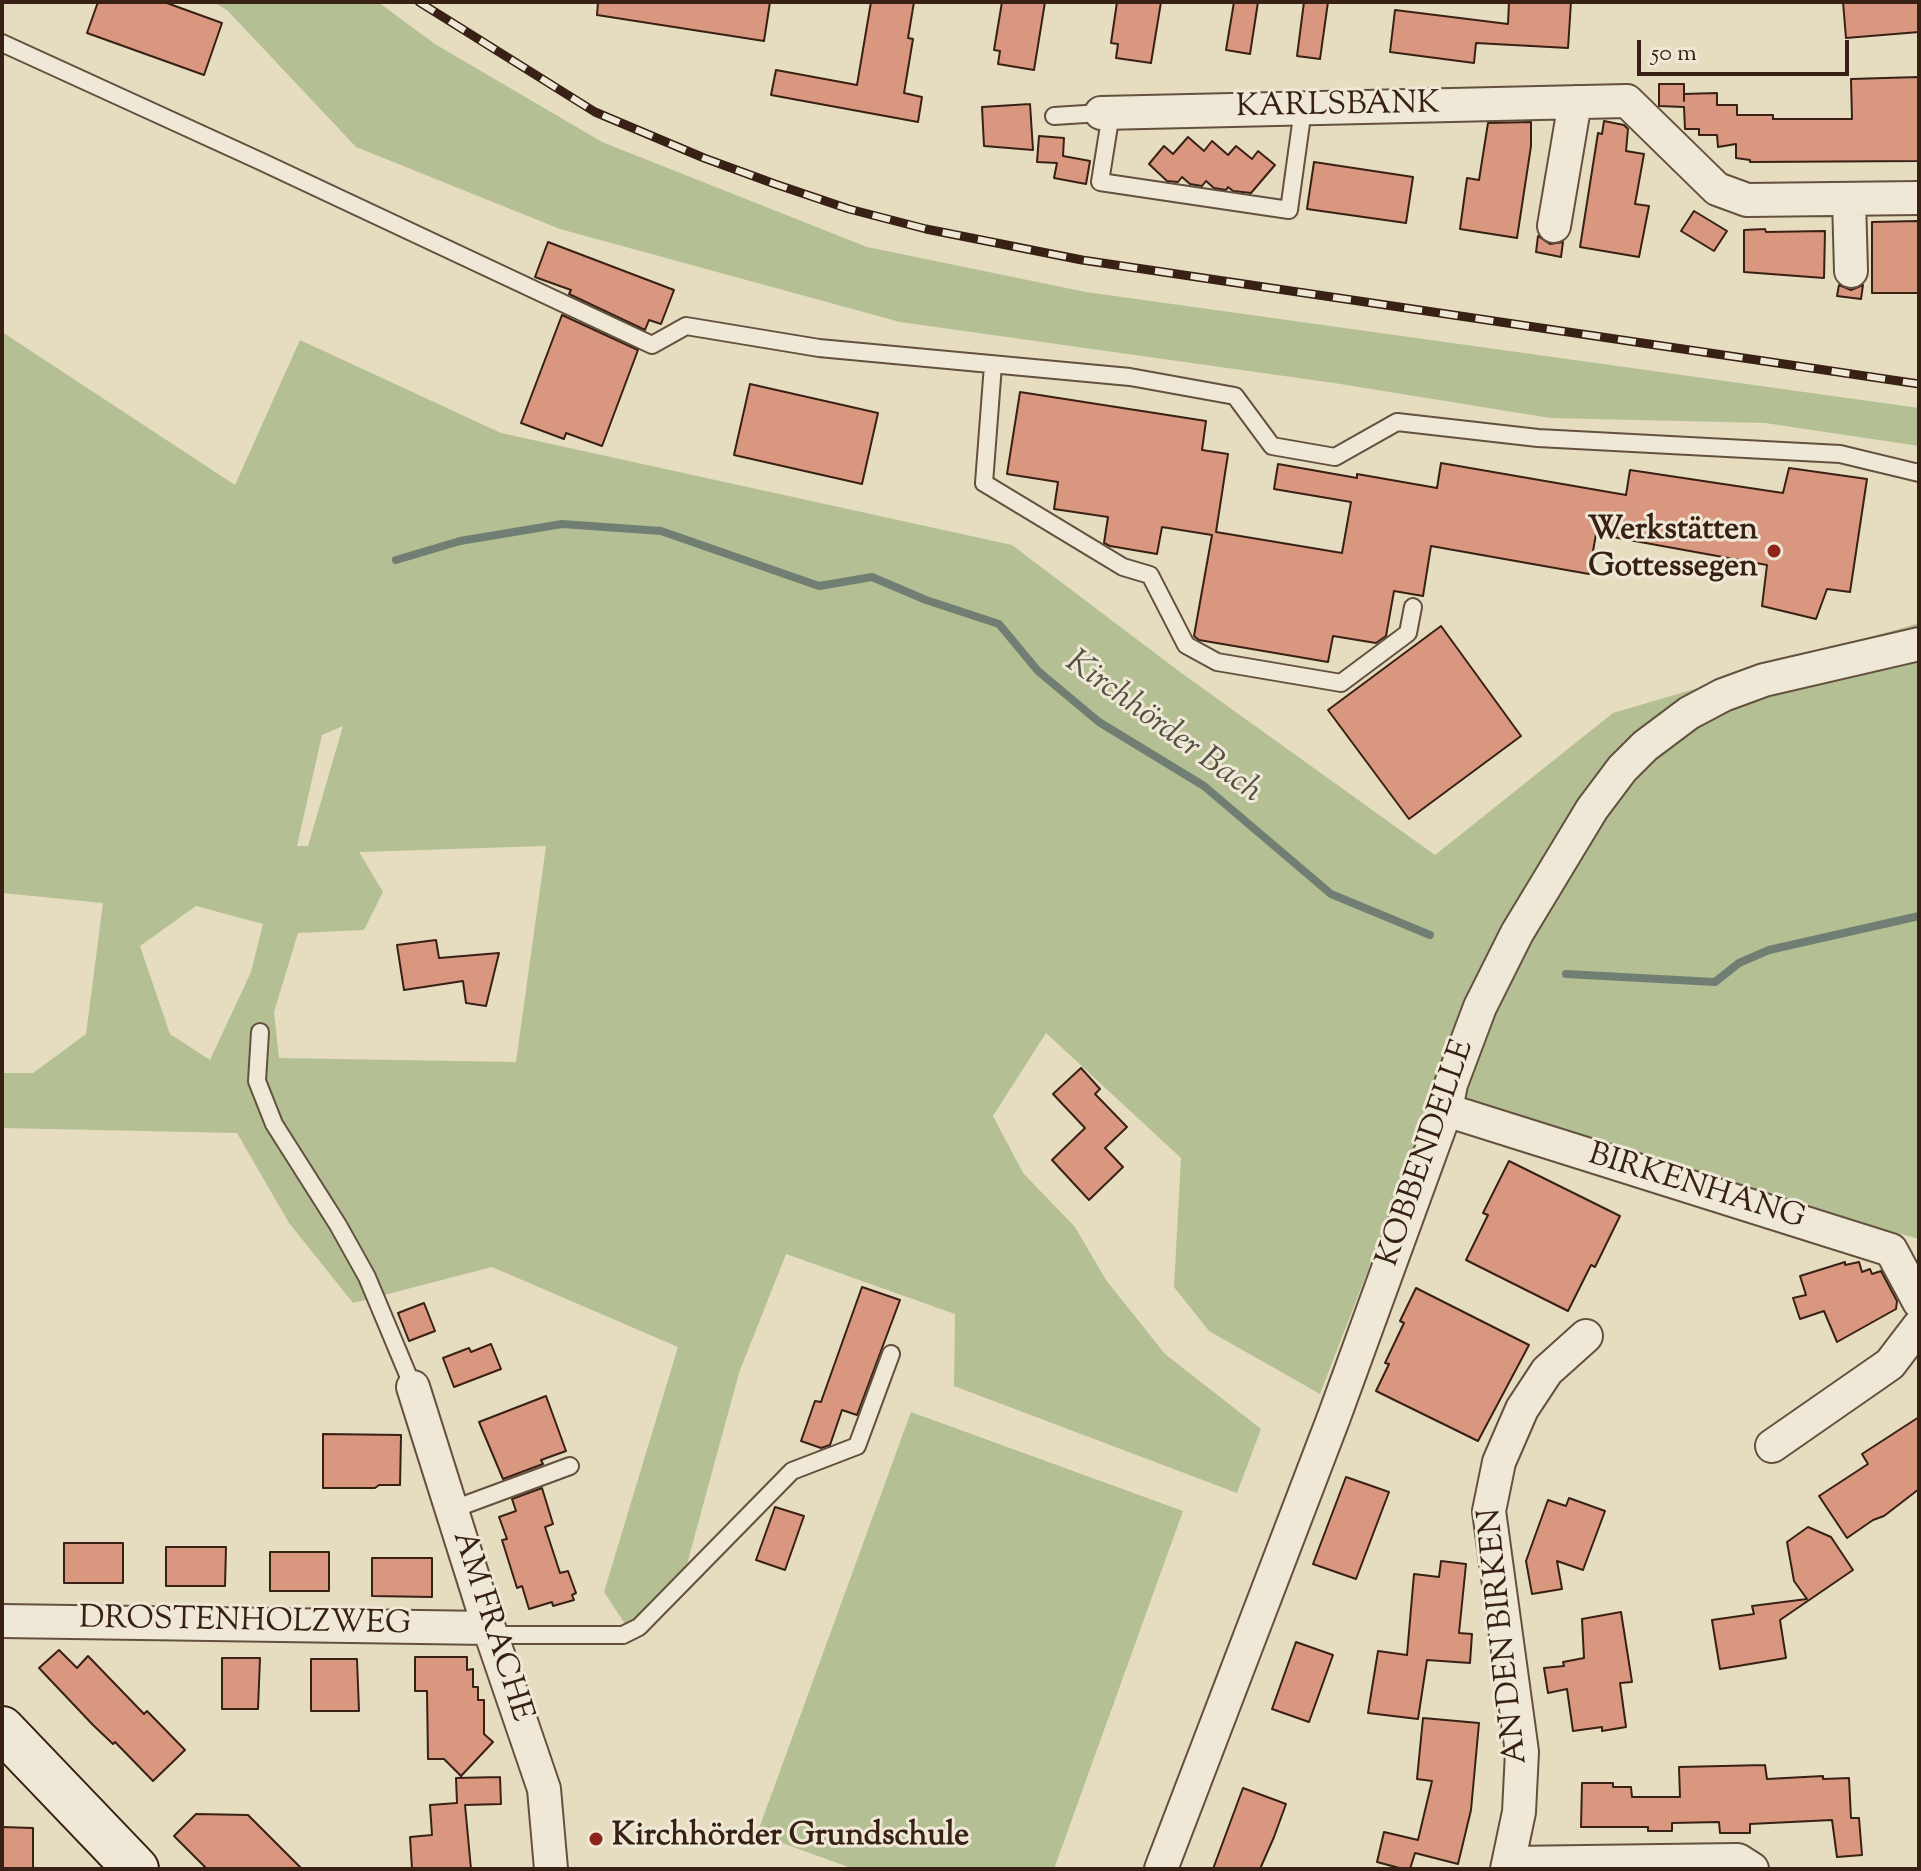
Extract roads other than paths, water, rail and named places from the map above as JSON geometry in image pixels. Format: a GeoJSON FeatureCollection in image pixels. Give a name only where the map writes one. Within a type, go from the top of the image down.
{"type":"FeatureCollection","features":[{"type":"Feature","properties":{"kind":"main road"},"geometry":{"type":"LineString","coordinates":[[2,1729],[136,1869]]}},
{"type":"Feature","properties":{"kind":"street","name":"KARLSBANK"},"geometry":{"type":"LineString","coordinates":[[1106,113],[1627,101],[1717,189],[1747,200],[1919,198]]}},
{"type":"Feature","properties":{"kind":"street"},"geometry":{"type":"LineString","coordinates":[[1554,226],[1575,102]]}},
{"type":"Feature","properties":{"kind":"street"},"geometry":{"type":"LineString","coordinates":[[1849,199],[1851,271]]}},
{"type":"Feature","properties":{"kind":"street","name":"KOBBENDELLE"},"geometry":{"type":"LineString","coordinates":[[1161,1869],[1334,1417],[1446,1110],[1451,1084],[1480,1007],[1517,933],[1592,809],[1622,769],[1645,746],[1689,713],[1723,695],[1764,680],[1919,644]]}},
{"type":"Feature","properties":{"kind":"street","name":"BIRKENHANG"},"geometry":{"type":"LineString","coordinates":[[1446,1110],[1891,1250],[1919,1302]]}},
{"type":"Feature","properties":{"kind":"street"},"geometry":{"type":"LineString","coordinates":[[1772,1446],[1890,1364],[1919,1326]]}},
{"type":"Feature","properties":{"kind":"street","name":"AN DEN BIRKEN"},"geometry":{"type":"LineString","coordinates":[[1508,1866],[1519,1812],[1522,1752],[1489,1511],[1499,1462],[1522,1409],[1547,1371],[1586,1336]]}},
{"type":"Feature","properties":{"kind":"street","name":"AM FRACHE"},"geometry":{"type":"LineString","coordinates":[[413,1387],[490,1632],[544,1789],[551,1869]]}},
{"type":"Feature","properties":{"kind":"street","name":"DROSTENHOLZWEG"},"geometry":{"type":"LineString","coordinates":[[2,1621],[490,1632]]}},
{"type":"Feature","properties":{"kind":"street"},"geometry":{"type":"LineString","coordinates":[[1508,1866],[1738,1860],[1752,1869]]}},
{"type":"Feature","properties":{"kind":"lane"},"geometry":{"type":"LineString","coordinates":[[2,43],[652,345],[686,326],[819,348],[1130,377],[1235,396],[1272,446],[1335,457],[1397,422],[1538,438],[1840,454],[1919,473]]}},
{"type":"Feature","properties":{"kind":"lane"},"geometry":{"type":"LineString","coordinates":[[1054,116],[1106,113],[1100,182],[1289,210],[1303,109]]}},
{"type":"Feature","properties":{"kind":"lane"},"geometry":{"type":"LineString","coordinates":[[993,365],[984,483],[1123,567],[1150,575],[1186,645],[1217,662],[1341,683],[1408,633],[1413,607]]}},
{"type":"Feature","properties":{"kind":"lane"},"geometry":{"type":"LineString","coordinates":[[260,1032],[257,1081],[274,1124],[367,1277],[413,1387]]}},
{"type":"Feature","properties":{"kind":"lane"},"geometry":{"type":"LineString","coordinates":[[490,1632],[623,1635],[639,1627],[792,1471],[857,1446],[891,1354]]}},
{"type":"Feature","properties":{"kind":"lane"},"geometry":{"type":"LineString","coordinates":[[451,1510],[570,1466]]}},
{"type":"Feature","properties":{"kind":"waterway","name":"Kirchhörder Bach"},"geometry":{"type":"LineString","coordinates":[[396,560],[460,541],[562,524],[661,531],[819,586],[872,577],[926,600],[999,624],[1038,671],[1099,722],[1204,786],[1331,894],[1430,935]]}},
{"type":"Feature","properties":{"kind":"waterway","name":"Kirchhörder Bach"},"geometry":{"type":"LineString","coordinates":[[1566,974],[1715,982],[1739,963],[1769,950],[1919,916]]}},
{"type":"Feature","properties":{"kind":"railway"},"geometry":{"type":"LineString","coordinates":[[419,2],[595,112],[775,184],[849,209],[926,229],[1082,260],[1919,384]]}},
{"type":"Feature","properties":{"kind":"place","name":"Werkstätten Gottessegen"},"geometry":{"type":"Point","coordinates":[1774,551]}},
{"type":"Feature","properties":{"kind":"place","name":"Kirchhörder Grundschule"},"geometry":{"type":"Point","coordinates":[596,1839]}}]}
